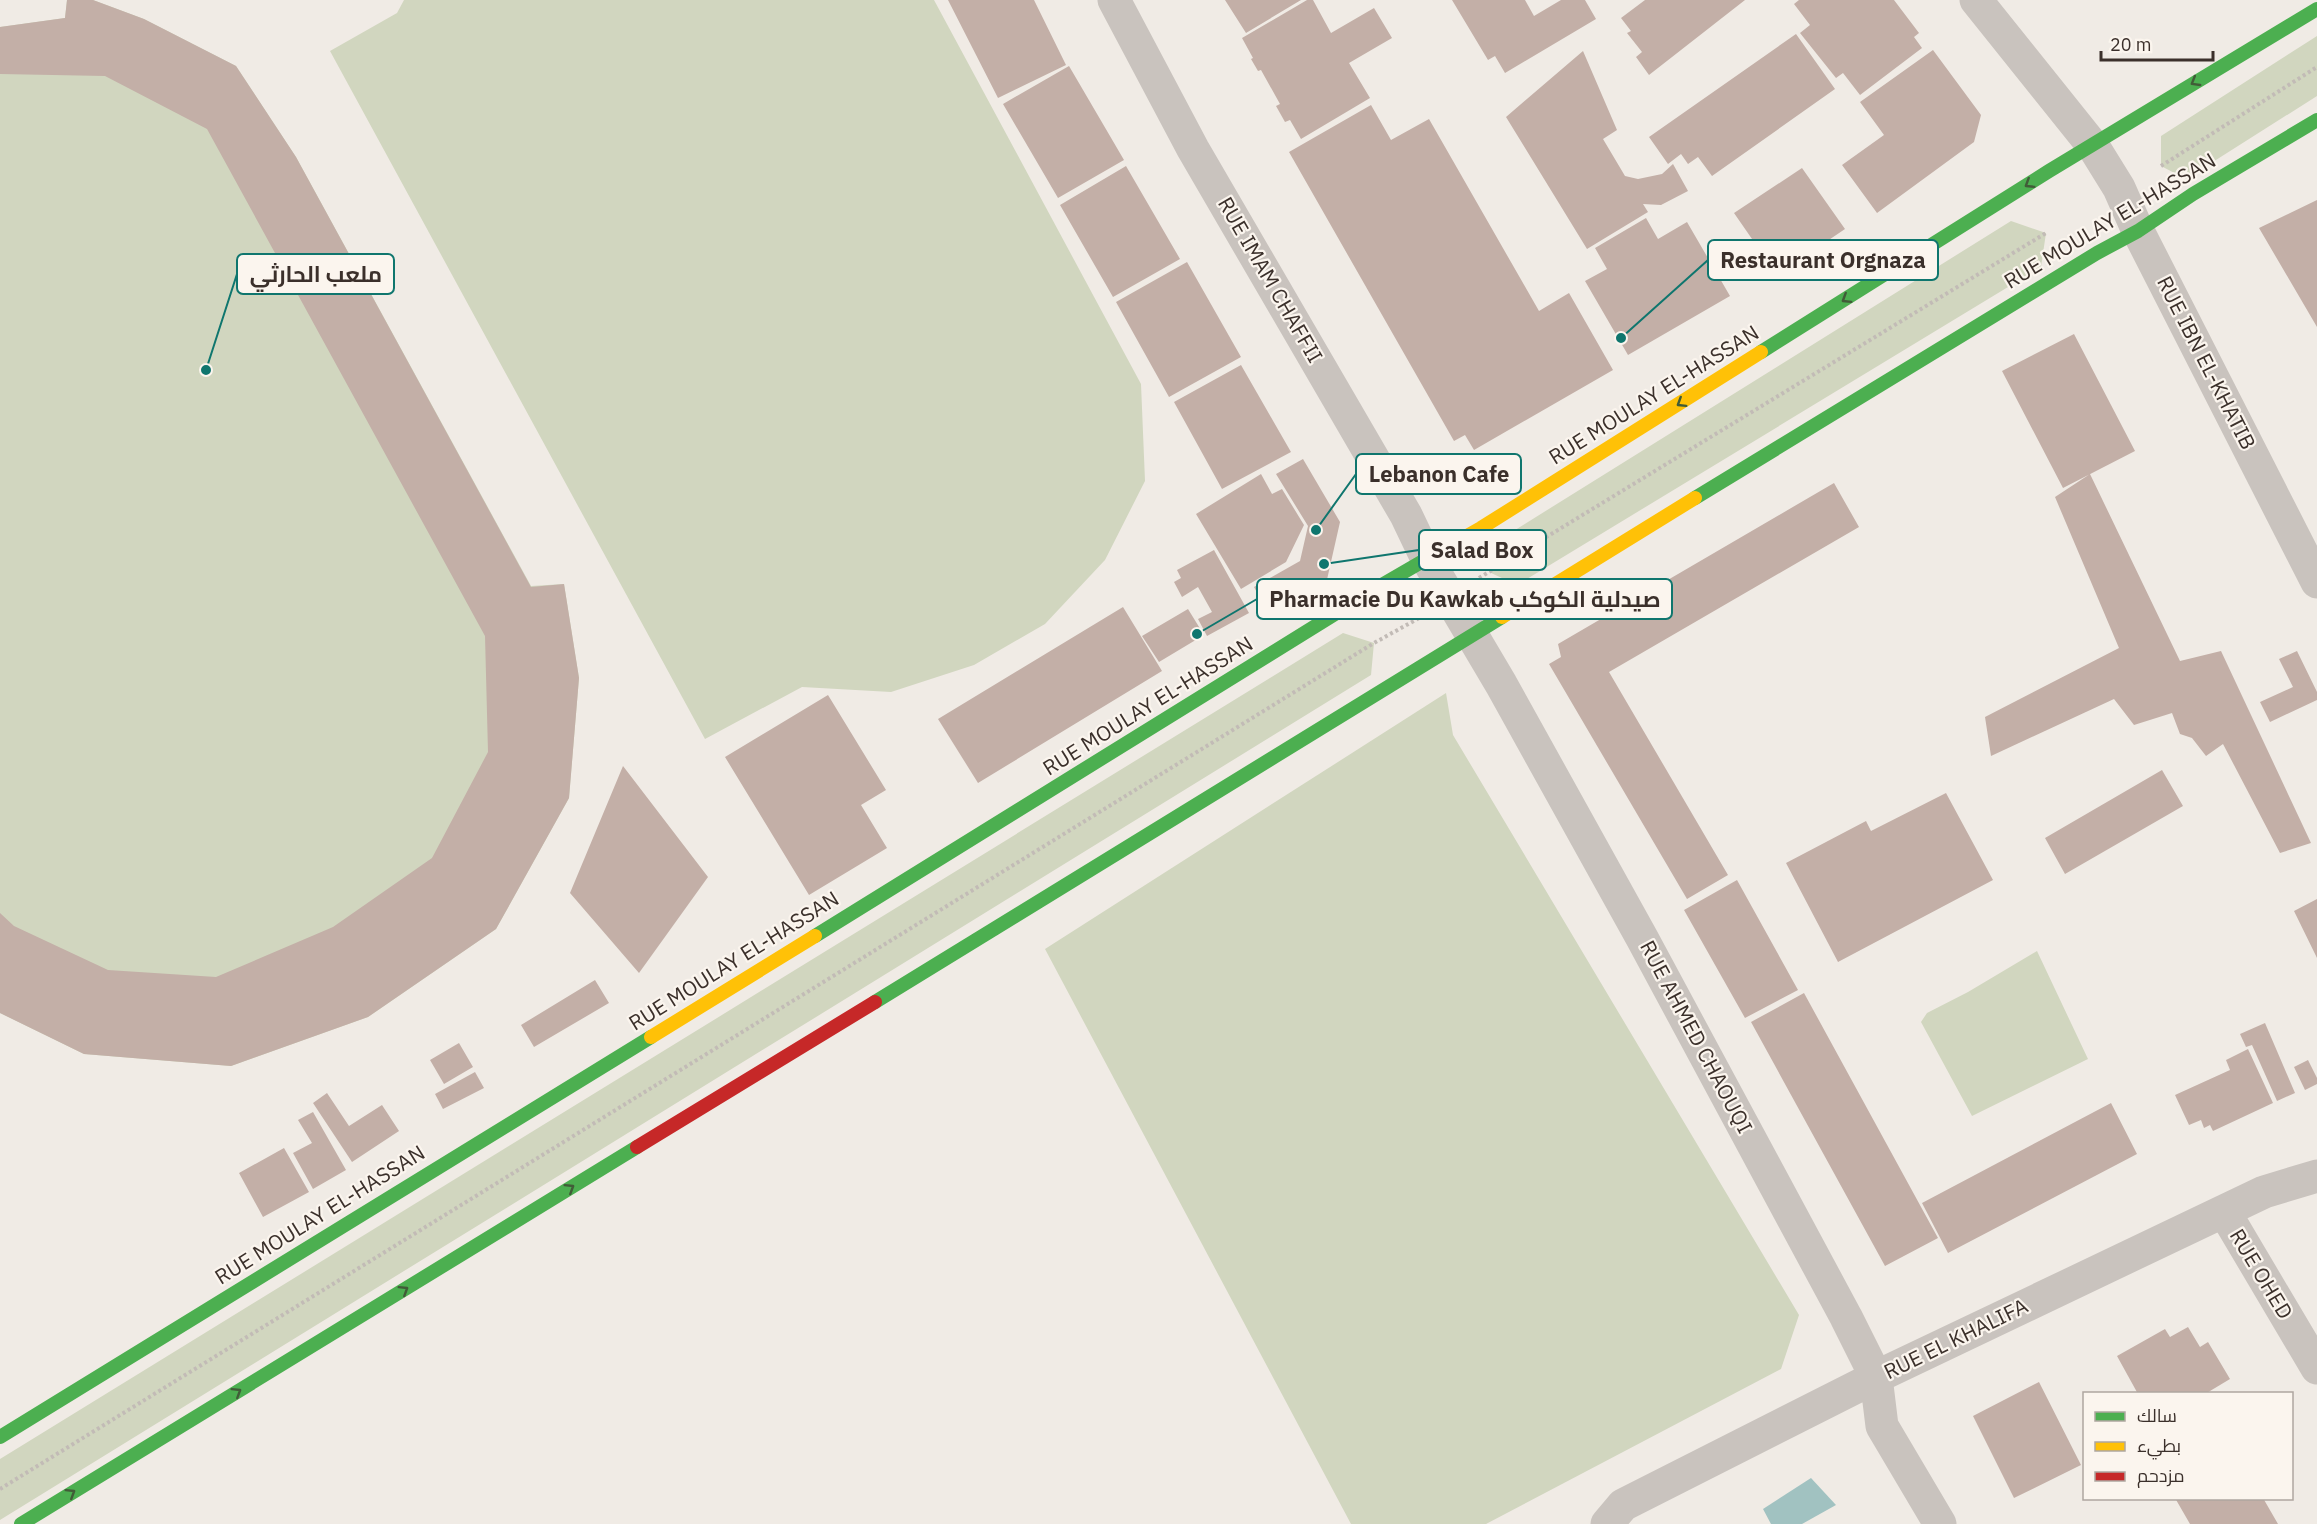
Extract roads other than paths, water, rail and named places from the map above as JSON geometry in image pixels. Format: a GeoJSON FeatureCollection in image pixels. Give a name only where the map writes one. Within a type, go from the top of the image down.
{"type":"FeatureCollection","features":[{"type":"Feature","properties":{"kind":"street","name":"RUE IMAM CHAFFII"},"geometry":{"type":"LineString","coordinates":[[1114,0],[1193,149],[1406,515],[1427,559]]}},
{"type":"Feature","properties":{"kind":"street","name":"RUE IBN EL-KHATIB"},"geometry":{"type":"LineString","coordinates":[[1976,0],[2093,146],[2119,188],[2138,231],[2317,582]]}},
{"type":"Feature","properties":{"kind":"street","name":"RUE MOULAY EL-HASSAN"},"geometry":{"type":"LineString","coordinates":[[0,1437],[1427,559],[1481,528],[2019,190],[2317,9]]}},
{"type":"Feature","properties":{"kind":"street","name":"RUE MOULAY EL-HASSAN"},"geometry":{"type":"LineString","coordinates":[[21,1524],[1534,596],[2086,259],[2138,231],[2317,120]]}},
{"type":"Feature","properties":{"kind":"street","name":"RUE AHMED CHAOUQI"},"geometry":{"type":"LineString","coordinates":[[1427,559],[1642,938],[1841,1306],[1876,1377],[1882,1426],[1940,1524]]}},
{"type":"Feature","properties":{"kind":"street","name":"RUE EL KHALIFA"},"geometry":{"type":"LineString","coordinates":[[1607,1524],[1623,1505],[1876,1377],[2224,1210],[2264,1192],[2317,1176]]}},
{"type":"Feature","properties":{"kind":"street","name":"RUE OHED"},"geometry":{"type":"LineString","coordinates":[[2224,1210],[2317,1368]]}},
{"type":"Feature","properties":{"kind":"water"},"geometry":{"type":"Polygon","coordinates":[[[1811,1478],[1836,1505],[1802,1524],[1771,1524],[1763,1509],[1811,1478]]]}},
{"type":"Feature","properties":{"kind":"place","name":"Restaurant Orgnaza"},"geometry":{"type":"Point","coordinates":[1621,338]}},
{"type":"Feature","properties":{"kind":"place","name":"ملعب الحارثي"},"geometry":{"type":"Point","coordinates":[206,370]}},
{"type":"Feature","properties":{"kind":"place","name":"Lebanon Cafe"},"geometry":{"type":"Point","coordinates":[1316,530]}},
{"type":"Feature","properties":{"kind":"place","name":"Salad Box"},"geometry":{"type":"Point","coordinates":[1324,564]}},
{"type":"Feature","properties":{"kind":"place","name":"Pharmacie Du Kawkab صيدلية الكوكب"},"geometry":{"type":"Point","coordinates":[1197,634]}}]}
